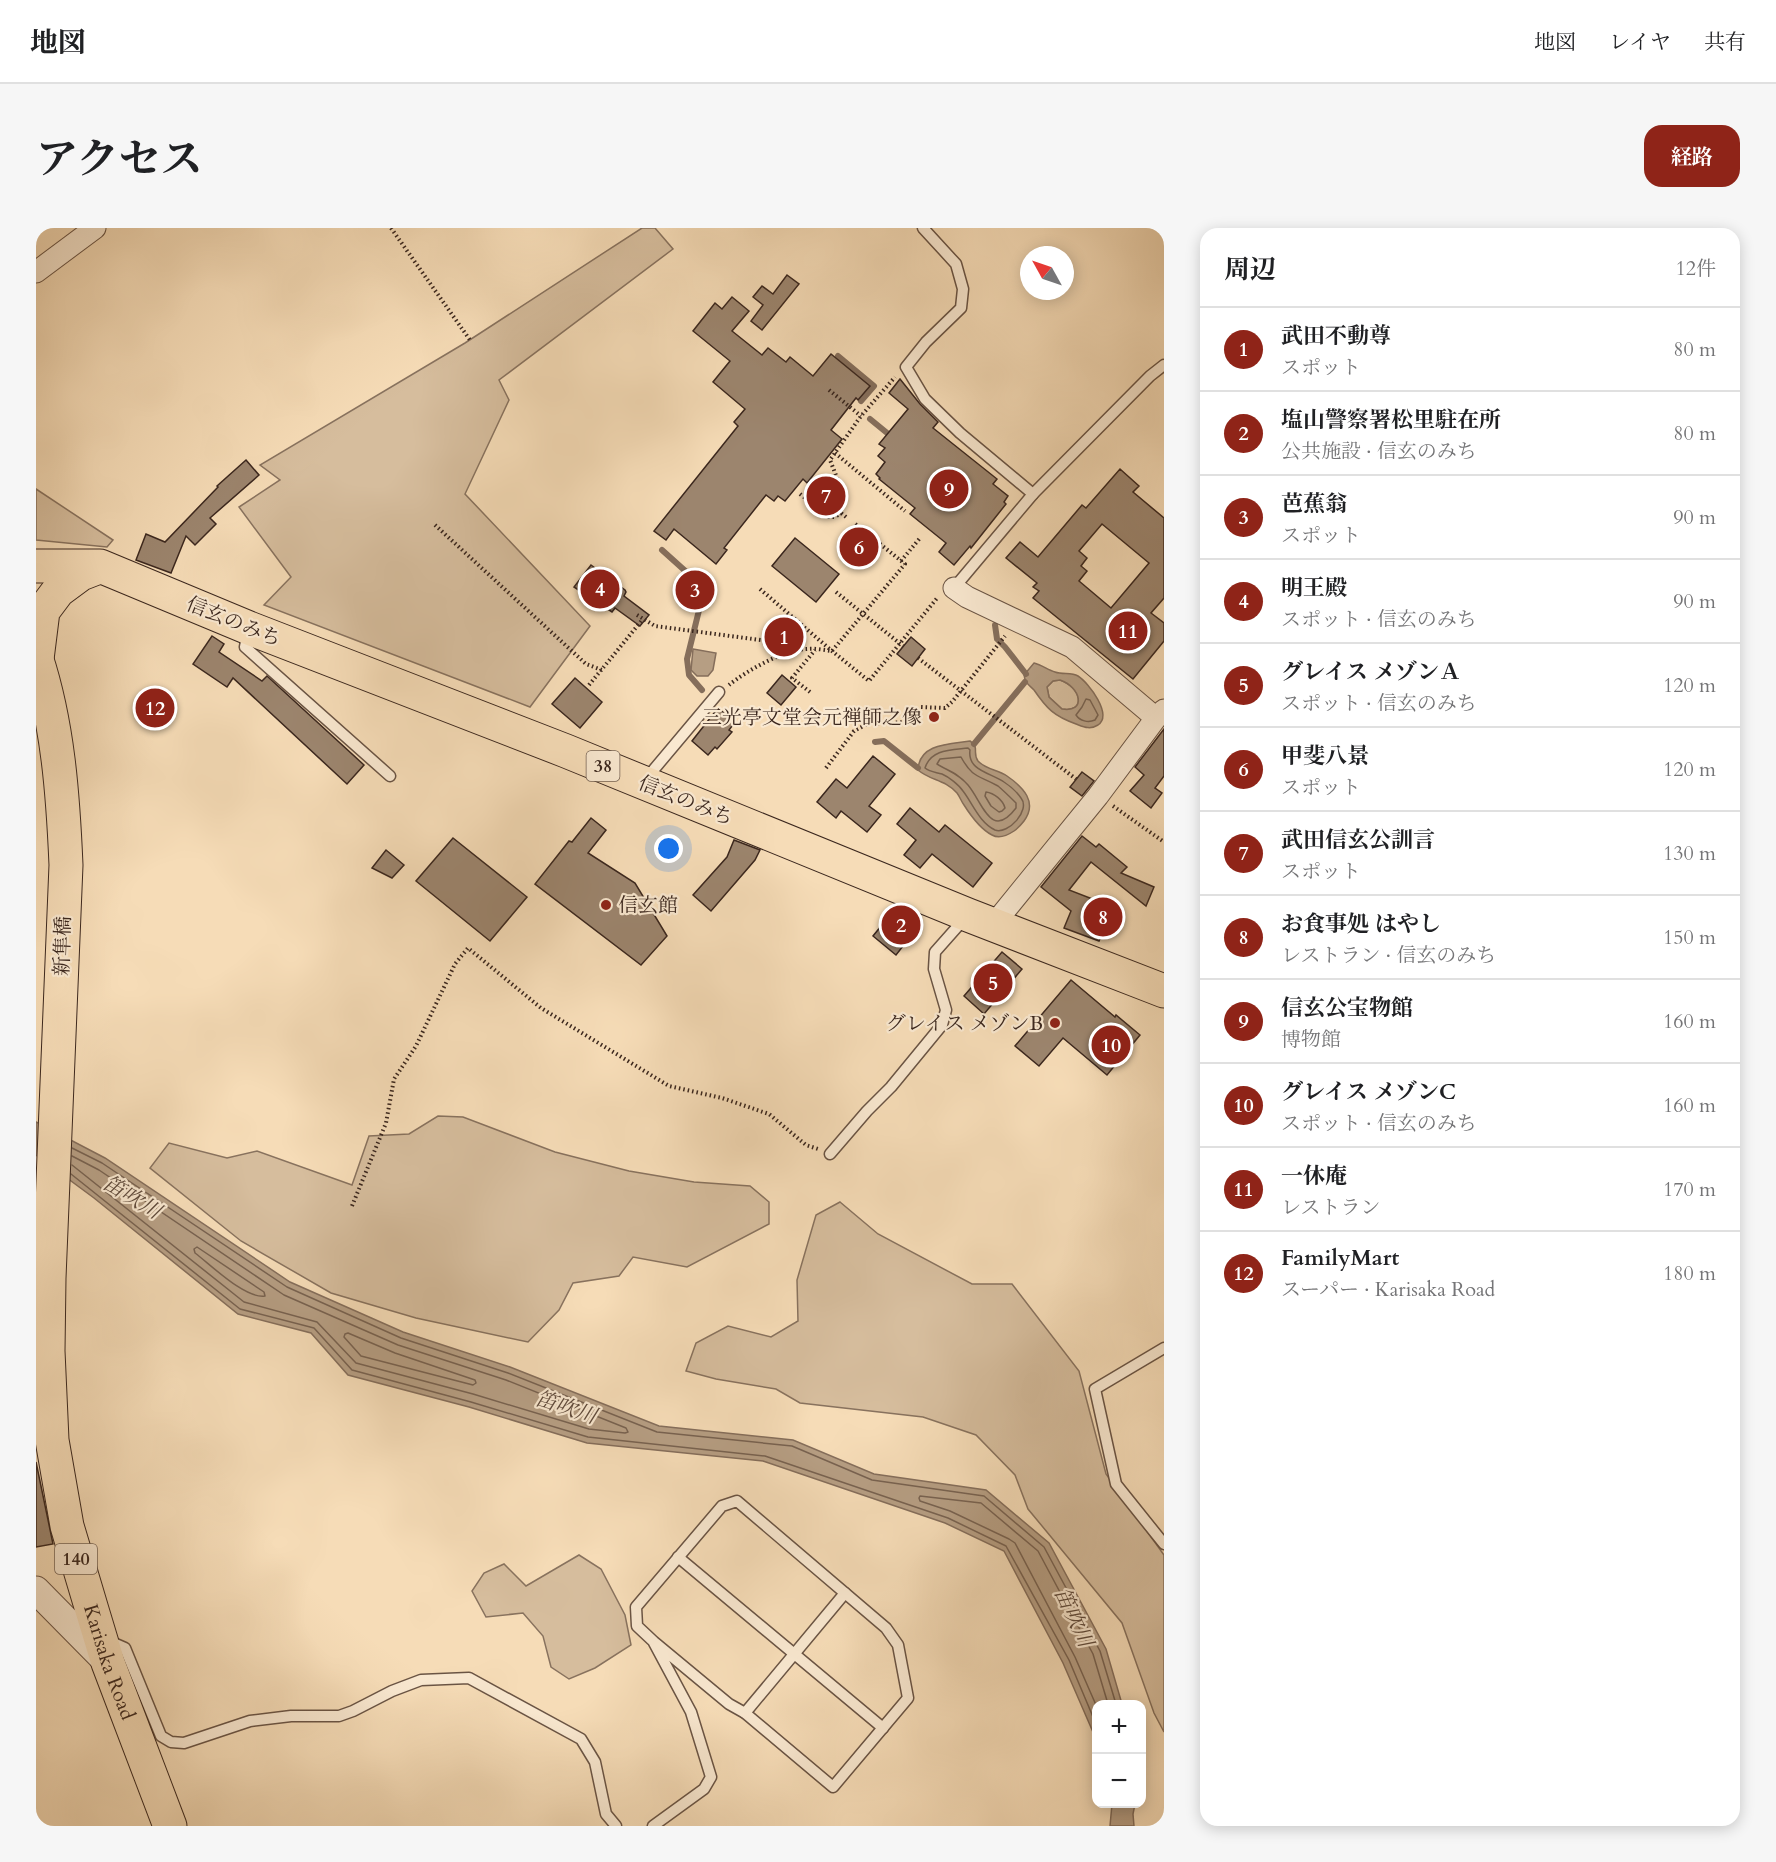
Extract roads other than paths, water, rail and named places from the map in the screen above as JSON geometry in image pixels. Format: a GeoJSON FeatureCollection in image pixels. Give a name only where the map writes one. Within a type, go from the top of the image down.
{"type":"FeatureCollection","features":[{"type":"Feature","properties":{"kind":"main road","name":"信玄のみち"},"geometry":{"type":"LineString","coordinates":[[36,566],[100,566],[249,628],[643,782],[1164,991]]}},
{"type":"Feature","properties":{"kind":"main road"},"geometry":{"type":"LineString","coordinates":[[36,658],[43,611],[58,591],[81,574],[100,566]]}},
{"type":"Feature","properties":{"kind":"main road","name":"新隼橋"},"geometry":{"type":"LineString","coordinates":[[36,658],[58,757],[66,865],[49,1278]]}},
{"type":"Feature","properties":{"kind":"main road","name":"Karisaka Road"},"geometry":{"type":"LineString","coordinates":[[49,1278],[42,1311],[48,1351],[52,1440],[67,1526],[104,1650],[170,1826]]}},
{"type":"Feature","properties":{"kind":"street"},"geometry":{"type":"LineString","coordinates":[[36,272],[95,228]]}},
{"type":"Feature","properties":{"kind":"street"},"geometry":{"type":"LineString","coordinates":[[954,588],[967,597],[1072,646],[1160,714],[1098,796],[981,919]]}},
{"type":"Feature","properties":{"kind":"street"},"geometry":{"type":"LineString","coordinates":[[36,1590],[104,1650]]}},
{"type":"Feature","properties":{"kind":"lane"},"geometry":{"type":"LineString","coordinates":[[922,228],[956,264],[963,289],[961,308],[926,342],[906,367],[925,399],[960,433],[1033,494]]}},
{"type":"Feature","properties":{"kind":"lane"},"geometry":{"type":"LineString","coordinates":[[954,588],[1033,494],[1142,384],[1164,365]]}},
{"type":"Feature","properties":{"kind":"lane"},"geometry":{"type":"LineString","coordinates":[[249,628],[245,647],[390,776]]}},
{"type":"Feature","properties":{"kind":"lane"},"geometry":{"type":"LineString","coordinates":[[643,782],[719,692]]}},
{"type":"Feature","properties":{"kind":"lane"},"geometry":{"type":"LineString","coordinates":[[830,1154],[891,1087],[942,1025],[946,1010],[934,969],[935,952],[981,919]]}},
{"type":"Feature","properties":{"kind":"lane"},"geometry":{"type":"LineString","coordinates":[[1164,1348],[1095,1389],[1116,1484],[1164,1544]]}},
{"type":"Feature","properties":{"kind":"lane"},"geometry":{"type":"LineString","coordinates":[[737,1501],[886,1628],[898,1645],[908,1698],[833,1787],[745,1713],[729,1704],[637,1626],[636,1607],[678,1557],[722,1506],[737,1501]]}},
{"type":"Feature","properties":{"kind":"lane"},"geometry":{"type":"LineString","coordinates":[[678,1557],[883,1728]]}},
{"type":"Feature","properties":{"kind":"lane"},"geometry":{"type":"LineString","coordinates":[[745,1713],[845,1593]]}},
{"type":"Feature","properties":{"kind":"lane"},"geometry":{"type":"LineString","coordinates":[[653,1641],[691,1712],[711,1777],[704,1789],[653,1826]]}},
{"type":"Feature","properties":{"kind":"lane"},"geometry":{"type":"LineString","coordinates":[[104,1650],[125,1648],[161,1736],[171,1742],[184,1743],[250,1721],[291,1716],[339,1716],[421,1680],[470,1678],[581,1739],[595,1762],[606,1815],[616,1826]]}},
{"type":"Feature","properties":{"kind":"water"},"geometry":{"type":"Polygon","coordinates":[[[693,649],[716,653],[713,670],[708,676],[697,676],[691,670],[693,649]]]}},
{"type":"Feature","properties":{"kind":"water"},"geometry":{"type":"Polygon","coordinates":[[[1034,663],[1055,672],[1078,676],[1098,699],[1103,714],[1102,720],[1095,727],[1090,728],[1062,718],[1043,702],[1026,682],[1024,675],[1034,663]],[[1060,680],[1053,681],[1047,687],[1049,697],[1062,709],[1070,709],[1078,703],[1076,693],[1067,683],[1060,680]]]}},
{"type":"Feature","properties":{"kind":"water"},"geometry":{"type":"Polygon","coordinates":[[[970,741],[975,746],[978,761],[1013,780],[1023,790],[1029,801],[1028,814],[1024,821],[1006,835],[998,837],[992,835],[973,818],[952,788],[918,770],[924,754],[937,746],[970,741]]]}},
{"type":"Feature","properties":{"kind":"water","name":"笛吹川"},"geometry":{"type":"Polygon","coordinates":[[[36,1122],[105,1158],[290,1282],[403,1332],[510,1367],[659,1426],[793,1440],[874,1474],[986,1490],[1049,1543],[1106,1649],[1121,1700],[1092,1700],[1092,1730],[1063,1663],[1004,1551],[945,1523],[763,1461],[587,1443],[469,1407],[348,1375],[311,1333],[238,1314],[94,1198],[36,1155],[36,1122]]]}},
{"type":"Feature","properties":{"kind":"water"},"geometry":{"type":"Polygon","coordinates":[[[1112,1808],[1134,1808],[1134,1826],[1110,1826],[1112,1808]]]}},
{"type":"Feature","properties":{"kind":"waterway"},"geometry":{"type":"LineString","coordinates":[[838,356],[874,386],[861,401]]}},
{"type":"Feature","properties":{"kind":"waterway"},"geometry":{"type":"LineString","coordinates":[[870,419],[892,437]]}},
{"type":"Feature","properties":{"kind":"waterway"},"geometry":{"type":"LineString","coordinates":[[662,550],[704,590],[687,659],[689,675],[702,690]]}},
{"type":"Feature","properties":{"kind":"waterway"},"geometry":{"type":"LineString","coordinates":[[995,625],[997,639],[1026,674]]}},
{"type":"Feature","properties":{"kind":"waterway"},"geometry":{"type":"LineString","coordinates":[[974,744],[1025,682]]}},
{"type":"Feature","properties":{"kind":"waterway"},"geometry":{"type":"LineString","coordinates":[[875,742],[884,741],[918,768]]}},
{"type":"Feature","properties":{"kind":"place","name":"信玄公宝物館"},"geometry":{"type":"Point","coordinates":[949,489]}},
{"type":"Feature","properties":{"kind":"place","name":"武田信玄公訓言"},"geometry":{"type":"Point","coordinates":[826,496]}},
{"type":"Feature","properties":{"kind":"place","name":"甲斐八景"},"geometry":{"type":"Point","coordinates":[859,547]}},
{"type":"Feature","properties":{"kind":"place","name":"明王殿"},"geometry":{"type":"Point","coordinates":[600,589]}},
{"type":"Feature","properties":{"kind":"place","name":"芭蕉翁"},"geometry":{"type":"Point","coordinates":[695,590]}},
{"type":"Feature","properties":{"kind":"place","name":"一休庵"},"geometry":{"type":"Point","coordinates":[1128,631]}},
{"type":"Feature","properties":{"kind":"place","name":"武田不動尊"},"geometry":{"type":"Point","coordinates":[784,637]}},
{"type":"Feature","properties":{"kind":"place","name":"FamilyMart"},"geometry":{"type":"Point","coordinates":[155,708]}},
{"type":"Feature","properties":{"kind":"place","name":"三光亭文堂会元禅師之像"},"geometry":{"type":"Point","coordinates":[934,717]}},
{"type":"Feature","properties":{"kind":"place","name":"信玄館"},"geometry":{"type":"Point","coordinates":[606,905]}},
{"type":"Feature","properties":{"kind":"place","name":"お食事処 はやし"},"geometry":{"type":"Point","coordinates":[1103,917]}},
{"type":"Feature","properties":{"kind":"place","name":"塩山警察署松里駐在所"},"geometry":{"type":"Point","coordinates":[901,925]}},
{"type":"Feature","properties":{"kind":"place","name":"グレイス メゾンＡ"},"geometry":{"type":"Point","coordinates":[993,983]}},
{"type":"Feature","properties":{"kind":"place","name":"グレイス メゾンB"},"geometry":{"type":"Point","coordinates":[1055,1023]}},
{"type":"Feature","properties":{"kind":"place","name":"グレイス メゾンC"},"geometry":{"type":"Point","coordinates":[1111,1045]}}]}
